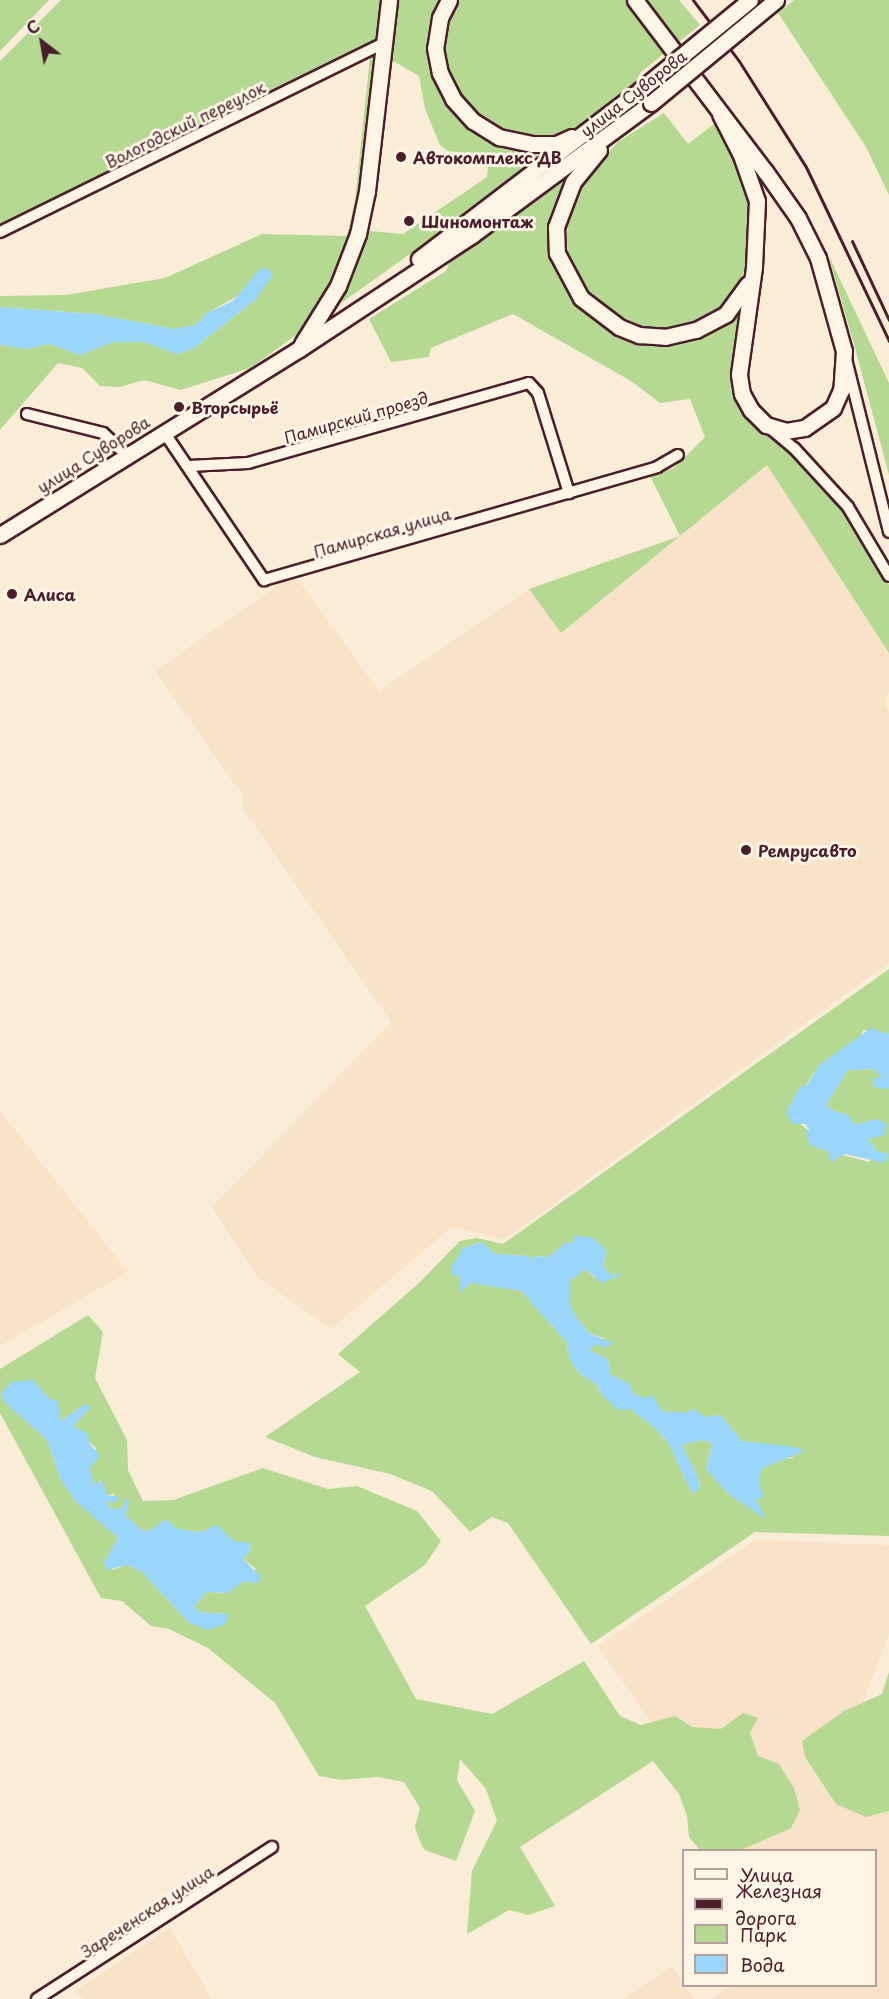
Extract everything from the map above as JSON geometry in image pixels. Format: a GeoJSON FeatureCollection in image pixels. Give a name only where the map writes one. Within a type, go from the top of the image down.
{"type":"FeatureCollection","features":[{"type":"Feature","properties":{"kind":"street"},"geometry":{"type":"LineString","coordinates":[[299,349],[338,286],[358,234],[366,198],[388,0]]}},
{"type":"Feature","properties":{"kind":"street"},"geometry":{"type":"LineString","coordinates":[[449,0],[441,18],[435,48],[440,73],[453,99],[473,121],[498,137],[531,144],[556,144],[591,129]]}},
{"type":"Feature","properties":{"kind":"street"},"geometry":{"type":"LineString","coordinates":[[635,0],[798,218],[818,258],[844,351],[889,532]]}},
{"type":"Feature","properties":{"kind":"street","name":"улица Суворова"},"geometry":{"type":"LineString","coordinates":[[299,349],[591,129],[750,0]]}},
{"type":"Feature","properties":{"kind":"street","name":"улица Суворова"},"geometry":{"type":"LineString","coordinates":[[0,536],[299,349],[472,235],[651,103],[776,0]]}},
{"type":"Feature","properties":{"kind":"street","name":"Вологодский переулок"},"geometry":{"type":"LineString","coordinates":[[0,232],[384,43]]}},
{"type":"Feature","properties":{"kind":"street"},"geometry":{"type":"LineString","coordinates":[[651,103],[603,146],[573,182],[560,208],[557,253],[576,290],[619,327],[639,335],[665,337],[696,330],[726,314],[744,294],[754,267]]}},
{"type":"Feature","properties":{"kind":"street"},"geometry":{"type":"LineString","coordinates":[[720,114],[741,155],[757,201],[754,267],[739,374],[742,394],[766,425],[794,447],[848,507],[889,576]]}},
{"type":"Feature","properties":{"kind":"street"},"geometry":{"type":"LineString","coordinates":[[766,425],[786,430],[804,428],[822,419],[833,408],[841,390],[844,351]]}},
{"type":"Feature","properties":{"kind":"street","name":"Памирский проезд"},"geometry":{"type":"LineString","coordinates":[[189,466],[248,463],[529,383],[538,393],[568,494]]}},
{"type":"Feature","properties":{"kind":"street"},"geometry":{"type":"LineString","coordinates":[[27,414],[103,434],[127,455]]}},
{"type":"Feature","properties":{"kind":"street","name":"Памирская улица"},"geometry":{"type":"LineString","coordinates":[[164,432],[189,466],[226,528],[264,580],[568,494],[657,467],[678,455]]}},
{"type":"Feature","properties":{"kind":"street","name":"Зареченская улица"},"geometry":{"type":"LineString","coordinates":[[37,1999],[272,1847]]}},
{"type":"Feature","properties":{"kind":"shaded area"},"geometry":{"type":"Polygon","coordinates":[[[767,465],[889,652],[889,692],[885,704],[889,712],[889,963],[504,1240],[452,1227],[331,1329],[257,1277],[212,1207],[391,1022],[243,809],[243,796],[155,671],[294,574],[379,691],[529,589],[561,633],[767,465]]]}},
{"type":"Feature","properties":{"kind":"shaded area"},"geometry":{"type":"Polygon","coordinates":[[[0,1111],[128,1272],[0,1346],[0,1111]]]}},
{"type":"Feature","properties":{"kind":"shaded area"},"geometry":{"type":"Polygon","coordinates":[[[755,1540],[889,1545],[889,1634],[864,1700],[889,1736],[889,1999],[711,1999],[729,1987],[877,1987],[877,1849],[737,1849],[598,1646],[755,1540]]]}},
{"type":"Feature","properties":{"kind":"shaded area"},"geometry":{"type":"Polygon","coordinates":[[[170,1928],[212,1999],[84,1999],[75,1991],[170,1928]]]}},
{"type":"Feature","properties":{"kind":"shaded area"},"geometry":{"type":"Polygon","coordinates":[[[672,1966],[682,1981],[682,1987],[686,1987],[694,1999],[622,1999],[672,1966]]]}},
{"type":"Feature","properties":{"kind":"green space"},"geometry":{"type":"Polygon","coordinates":[[[0,0],[49,0],[0,51],[0,0]]]}},
{"type":"Feature","properties":{"kind":"green space"},"geometry":{"type":"Polygon","coordinates":[[[61,0],[679,0],[700,25],[641,72],[633,86],[591,122],[564,134],[537,155],[539,162],[250,368],[181,390],[144,380],[120,387],[100,386],[82,368],[58,363],[0,430],[0,345],[28,349],[49,344],[81,355],[113,342],[144,342],[177,354],[193,349],[239,313],[272,277],[207,313],[196,325],[174,329],[96,314],[0,307],[0,296],[66,295],[165,278],[262,234],[347,236],[355,200],[370,57],[0,238],[0,61],[61,0]],[[382,61],[359,230],[403,234],[487,177],[489,157],[448,151],[440,145],[425,109],[419,76],[395,62],[382,61]]]}},
{"type":"Feature","properties":{"kind":"green space"},"geometry":{"type":"Polygon","coordinates":[[[794,0],[889,0],[889,195],[866,147],[778,13],[794,0]]]}},
{"type":"Feature","properties":{"kind":"green space"},"geometry":{"type":"Polygon","coordinates":[[[664,113],[688,144],[718,121],[743,171],[751,233],[745,268],[736,291],[720,310],[703,321],[671,329],[646,329],[598,304],[580,285],[568,263],[566,215],[576,192],[603,157],[618,142],[664,113]]]}},
{"type":"Feature","properties":{"kind":"green space"},"geometry":{"type":"Polygon","coordinates":[[[558,181],[564,183],[551,214],[551,257],[569,290],[617,333],[644,344],[671,345],[697,336],[739,310],[743,313],[741,397],[844,509],[881,568],[889,585],[889,653],[767,465],[680,536],[650,476],[674,468],[705,437],[690,399],[660,403],[631,381],[513,314],[431,348],[429,357],[391,362],[369,319],[446,271],[450,261],[558,181]]]}},
{"type":"Feature","properties":{"kind":"green space"},"geometry":{"type":"Polygon","coordinates":[[[828,254],[889,383],[889,475],[855,348],[828,254]]]}},
{"type":"Feature","properties":{"kind":"green space"},"geometry":{"type":"Polygon","coordinates":[[[680,536],[561,633],[529,589],[680,536]]]}},
{"type":"Feature","properties":{"kind":"green space"},"geometry":{"type":"Polygon","coordinates":[[[889,969],[889,1034],[863,1030],[861,1037],[819,1065],[806,1085],[800,1087],[786,1113],[812,1133],[806,1130],[813,1147],[869,1162],[877,1151],[867,1138],[876,1119],[854,1125],[847,1114],[834,1111],[826,1105],[848,1070],[876,1069],[889,1089],[889,1536],[755,1532],[591,1644],[508,1523],[492,1517],[470,1532],[432,1491],[390,1474],[315,1457],[265,1437],[360,1372],[338,1354],[419,1283],[460,1241],[477,1238],[503,1244],[889,969]],[[578,1236],[573,1244],[548,1257],[533,1256],[533,1262],[528,1256],[495,1254],[481,1242],[463,1248],[461,1292],[471,1282],[521,1291],[567,1343],[570,1361],[580,1374],[596,1384],[602,1395],[630,1409],[656,1429],[669,1444],[692,1493],[700,1488],[698,1478],[682,1445],[701,1440],[712,1443],[706,1469],[728,1494],[765,1518],[756,1500],[761,1469],[780,1459],[795,1458],[742,1441],[721,1415],[706,1417],[662,1411],[634,1394],[628,1383],[610,1374],[608,1359],[589,1350],[604,1338],[590,1334],[577,1318],[569,1303],[569,1282],[585,1269],[595,1278],[623,1273],[611,1275],[603,1266],[607,1252],[578,1236]]]}},
{"type":"Feature","properties":{"kind":"green space"},"geometry":{"type":"Polygon","coordinates":[[[88,1315],[103,1332],[95,1378],[127,1440],[128,1470],[143,1501],[173,1500],[263,1468],[328,1489],[357,1486],[417,1511],[441,1541],[425,1565],[365,1606],[416,1699],[492,1714],[584,1661],[620,1716],[641,1725],[675,1716],[692,1727],[721,1729],[743,1713],[758,1718],[750,1733],[758,1756],[779,1764],[794,1788],[800,1810],[791,1828],[743,1849],[699,1849],[689,1837],[687,1816],[679,1794],[653,1761],[520,1847],[555,1906],[528,1915],[509,1910],[467,1934],[472,1871],[497,1821],[486,1789],[460,1759],[457,1780],[475,1811],[456,1861],[425,1850],[421,1844],[415,1827],[420,1808],[404,1782],[378,1777],[341,1780],[319,1776],[275,1703],[208,1648],[169,1629],[151,1626],[122,1601],[101,1598],[0,1413],[0,1369],[88,1315]],[[33,1380],[22,1384],[4,1402],[47,1440],[60,1478],[75,1501],[113,1529],[118,1538],[104,1562],[112,1570],[127,1565],[142,1572],[189,1623],[201,1625],[228,1614],[200,1612],[194,1607],[207,1592],[228,1593],[256,1569],[243,1559],[251,1550],[248,1542],[235,1542],[212,1529],[201,1532],[178,1529],[165,1519],[153,1529],[143,1531],[125,1515],[129,1503],[126,1499],[121,1509],[109,1508],[107,1500],[116,1494],[107,1495],[101,1480],[95,1485],[89,1469],[96,1448],[73,1426],[90,1408],[61,1421],[51,1400],[33,1380]]]}},
{"type":"Feature","properties":{"kind":"green space"},"geometry":{"type":"Polygon","coordinates":[[[889,1672],[889,1811],[866,1817],[836,1804],[805,1757],[802,1741],[844,1711],[882,1694],[889,1672]]]}},
{"type":"Feature","properties":{"kind":"water"},"geometry":{"type":"Polygon","coordinates":[[[260,269],[270,269],[272,277],[255,300],[193,349],[177,354],[144,342],[113,342],[81,355],[49,344],[28,349],[0,345],[0,307],[96,314],[174,329],[196,325],[207,313],[233,301],[260,269]]]}},
{"type":"Feature","properties":{"kind":"water"},"geometry":{"type":"Polygon","coordinates":[[[871,1028],[889,1034],[889,1089],[873,1087],[873,1078],[881,1078],[875,1069],[848,1070],[826,1105],[834,1111],[847,1114],[855,1125],[876,1119],[887,1124],[884,1136],[868,1139],[877,1151],[889,1154],[885,1163],[844,1154],[831,1163],[828,1151],[813,1147],[808,1140],[805,1129],[810,1131],[805,1124],[793,1124],[786,1113],[800,1087],[807,1085],[819,1065],[871,1028]]]}},
{"type":"Feature","properties":{"kind":"water"},"geometry":{"type":"Polygon","coordinates":[[[574,1236],[591,1237],[599,1243],[607,1252],[603,1266],[611,1275],[626,1273],[602,1283],[585,1269],[569,1282],[569,1303],[577,1318],[590,1334],[614,1343],[603,1348],[597,1344],[589,1350],[608,1359],[610,1374],[628,1383],[634,1394],[645,1398],[652,1395],[662,1411],[685,1413],[693,1409],[706,1417],[721,1415],[742,1441],[794,1447],[805,1451],[761,1469],[759,1486],[764,1496],[756,1500],[766,1519],[728,1494],[706,1469],[712,1443],[701,1440],[682,1445],[698,1478],[700,1489],[692,1493],[669,1444],[656,1429],[630,1409],[618,1410],[602,1395],[596,1384],[580,1374],[570,1361],[567,1343],[521,1291],[471,1283],[460,1293],[460,1276],[452,1275],[452,1266],[463,1248],[482,1242],[495,1254],[528,1256],[533,1261],[533,1256],[548,1257],[567,1242],[573,1243],[574,1236]]]}},
{"type":"Feature","properties":{"kind":"water"},"geometry":{"type":"Polygon","coordinates":[[[33,1380],[51,1400],[57,1400],[61,1421],[85,1404],[91,1407],[73,1426],[87,1433],[90,1444],[100,1456],[89,1469],[95,1485],[102,1480],[107,1495],[120,1497],[113,1503],[107,1501],[109,1508],[121,1509],[126,1498],[129,1503],[125,1515],[143,1531],[153,1529],[165,1519],[178,1529],[201,1532],[217,1525],[235,1542],[248,1542],[251,1550],[243,1559],[261,1577],[258,1583],[243,1582],[228,1593],[207,1592],[194,1607],[200,1612],[228,1614],[225,1624],[207,1630],[189,1623],[142,1572],[128,1565],[106,1570],[104,1562],[118,1538],[75,1501],[60,1478],[47,1440],[4,1402],[1,1394],[11,1382],[33,1380]]]}},
{"type":"Feature","properties":{"kind":"railway"},"geometry":{"type":"LineString","coordinates":[[693,0],[739,61],[806,167],[889,341]]}},
{"type":"Feature","properties":{"kind":"railway"},"geometry":{"type":"LineString","coordinates":[[852,241],[889,320]]}},
{"type":"Feature","properties":{"kind":"place","name":"Автокомплекс ДВ"},"geometry":{"type":"Point","coordinates":[401,157]}},
{"type":"Feature","properties":{"kind":"place","name":"Шиномонтаж"},"geometry":{"type":"Point","coordinates":[409,221]}},
{"type":"Feature","properties":{"kind":"place","name":"Вторсырьё"},"geometry":{"type":"Point","coordinates":[179,407]}},
{"type":"Feature","properties":{"kind":"place","name":"Алиса"},"geometry":{"type":"Point","coordinates":[12,594]}},
{"type":"Feature","properties":{"kind":"place","name":"Ремрусавто"},"geometry":{"type":"Point","coordinates":[746,850]}}]}
